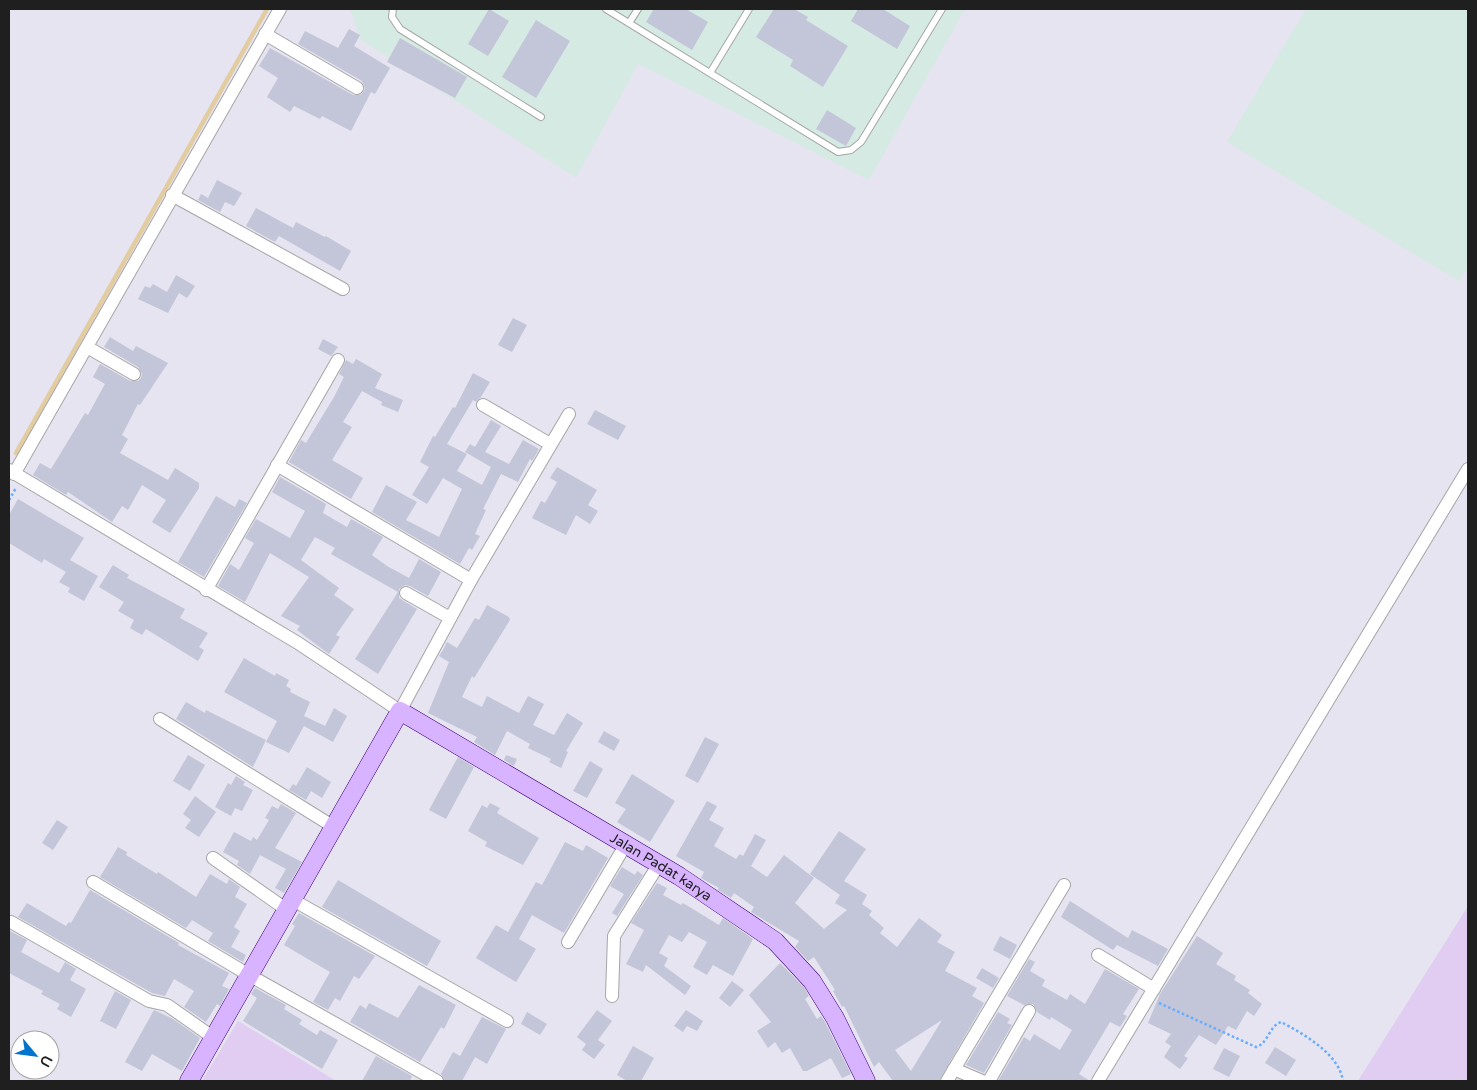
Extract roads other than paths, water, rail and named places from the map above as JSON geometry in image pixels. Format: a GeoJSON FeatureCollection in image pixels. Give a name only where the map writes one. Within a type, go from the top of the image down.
{"type":"FeatureCollection","features":[{"type":"Feature","properties":{"kind":"main road"},"geometry":{"type":"LineString","coordinates":[[189,1081],[400,711]]}},
{"type":"Feature","properties":{"kind":"main road","name":"Jalan Padat karya"},"geometry":{"type":"LineString","coordinates":[[400,711],[659,864],[746,921],[788,954],[812,981],[866,1081]]}},
{"type":"Feature","properties":{"kind":"street"},"geometry":{"type":"LineString","coordinates":[[280,9],[87,347],[11,472],[206,590],[298,643],[400,711],[471,580],[569,414]]}},
{"type":"Feature","properties":{"kind":"street"},"geometry":{"type":"LineString","coordinates":[[265,34],[357,88]]}},
{"type":"Feature","properties":{"kind":"street"},"geometry":{"type":"LineString","coordinates":[[172,196],[342,289]]}},
{"type":"Feature","properties":{"kind":"street"},"geometry":{"type":"LineString","coordinates":[[87,347],[134,374]]}},
{"type":"Feature","properties":{"kind":"street"},"geometry":{"type":"LineString","coordinates":[[206,590],[338,360]]}},
{"type":"Feature","properties":{"kind":"street"},"geometry":{"type":"LineString","coordinates":[[483,405],[550,444]]}},
{"type":"Feature","properties":{"kind":"street"},"geometry":{"type":"LineString","coordinates":[[277,465],[471,580]]}},
{"type":"Feature","properties":{"kind":"street"},"geometry":{"type":"LineString","coordinates":[[1098,1081],[1468,469]]}},
{"type":"Feature","properties":{"kind":"street"},"geometry":{"type":"LineString","coordinates":[[406,592],[450,618]]}},
{"type":"Feature","properties":{"kind":"street"},"geometry":{"type":"LineString","coordinates":[[160,719],[334,827]]}},
{"type":"Feature","properties":{"kind":"street"},"geometry":{"type":"LineString","coordinates":[[568,942],[626,844]]}},
{"type":"Feature","properties":{"kind":"street"},"geometry":{"type":"LineString","coordinates":[[214,858],[290,905],[507,1021]]}},
{"type":"Feature","properties":{"kind":"street"},"geometry":{"type":"LineString","coordinates":[[612,996],[614,936],[659,864]]}},
{"type":"Feature","properties":{"kind":"street"},"geometry":{"type":"LineString","coordinates":[[93,882],[249,975],[437,1081]]}},
{"type":"Feature","properties":{"kind":"street"},"geometry":{"type":"LineString","coordinates":[[947,1081],[1064,885]]}},
{"type":"Feature","properties":{"kind":"street"},"geometry":{"type":"LineString","coordinates":[[11,922],[149,1001],[167,1005],[214,1038]]}},
{"type":"Feature","properties":{"kind":"street"},"geometry":{"type":"LineString","coordinates":[[1098,955],[1151,994]]}},
{"type":"Feature","properties":{"kind":"street"},"geometry":{"type":"LineString","coordinates":[[989,1081],[1029,1011]]}},
{"type":"Feature","properties":{"kind":"street"},"geometry":{"type":"LineString","coordinates":[[954,1069],[982,1081]]}},
{"type":"Feature","properties":{"kind":"lane"},"geometry":{"type":"LineString","coordinates":[[392,9],[392,17],[400,29],[541,117]]}},
{"type":"Feature","properties":{"kind":"lane"},"geometry":{"type":"LineString","coordinates":[[606,9],[838,152],[851,150],[861,142],[942,9]]}},
{"type":"Feature","properties":{"kind":"lane"},"geometry":{"type":"LineString","coordinates":[[629,23],[638,9]]}},
{"type":"Feature","properties":{"kind":"lane"},"geometry":{"type":"LineString","coordinates":[[710,73],[749,9]]}},
{"type":"Feature","properties":{"kind":"waterway"},"geometry":{"type":"LineString","coordinates":[[16,453],[267,9]]}}]}
